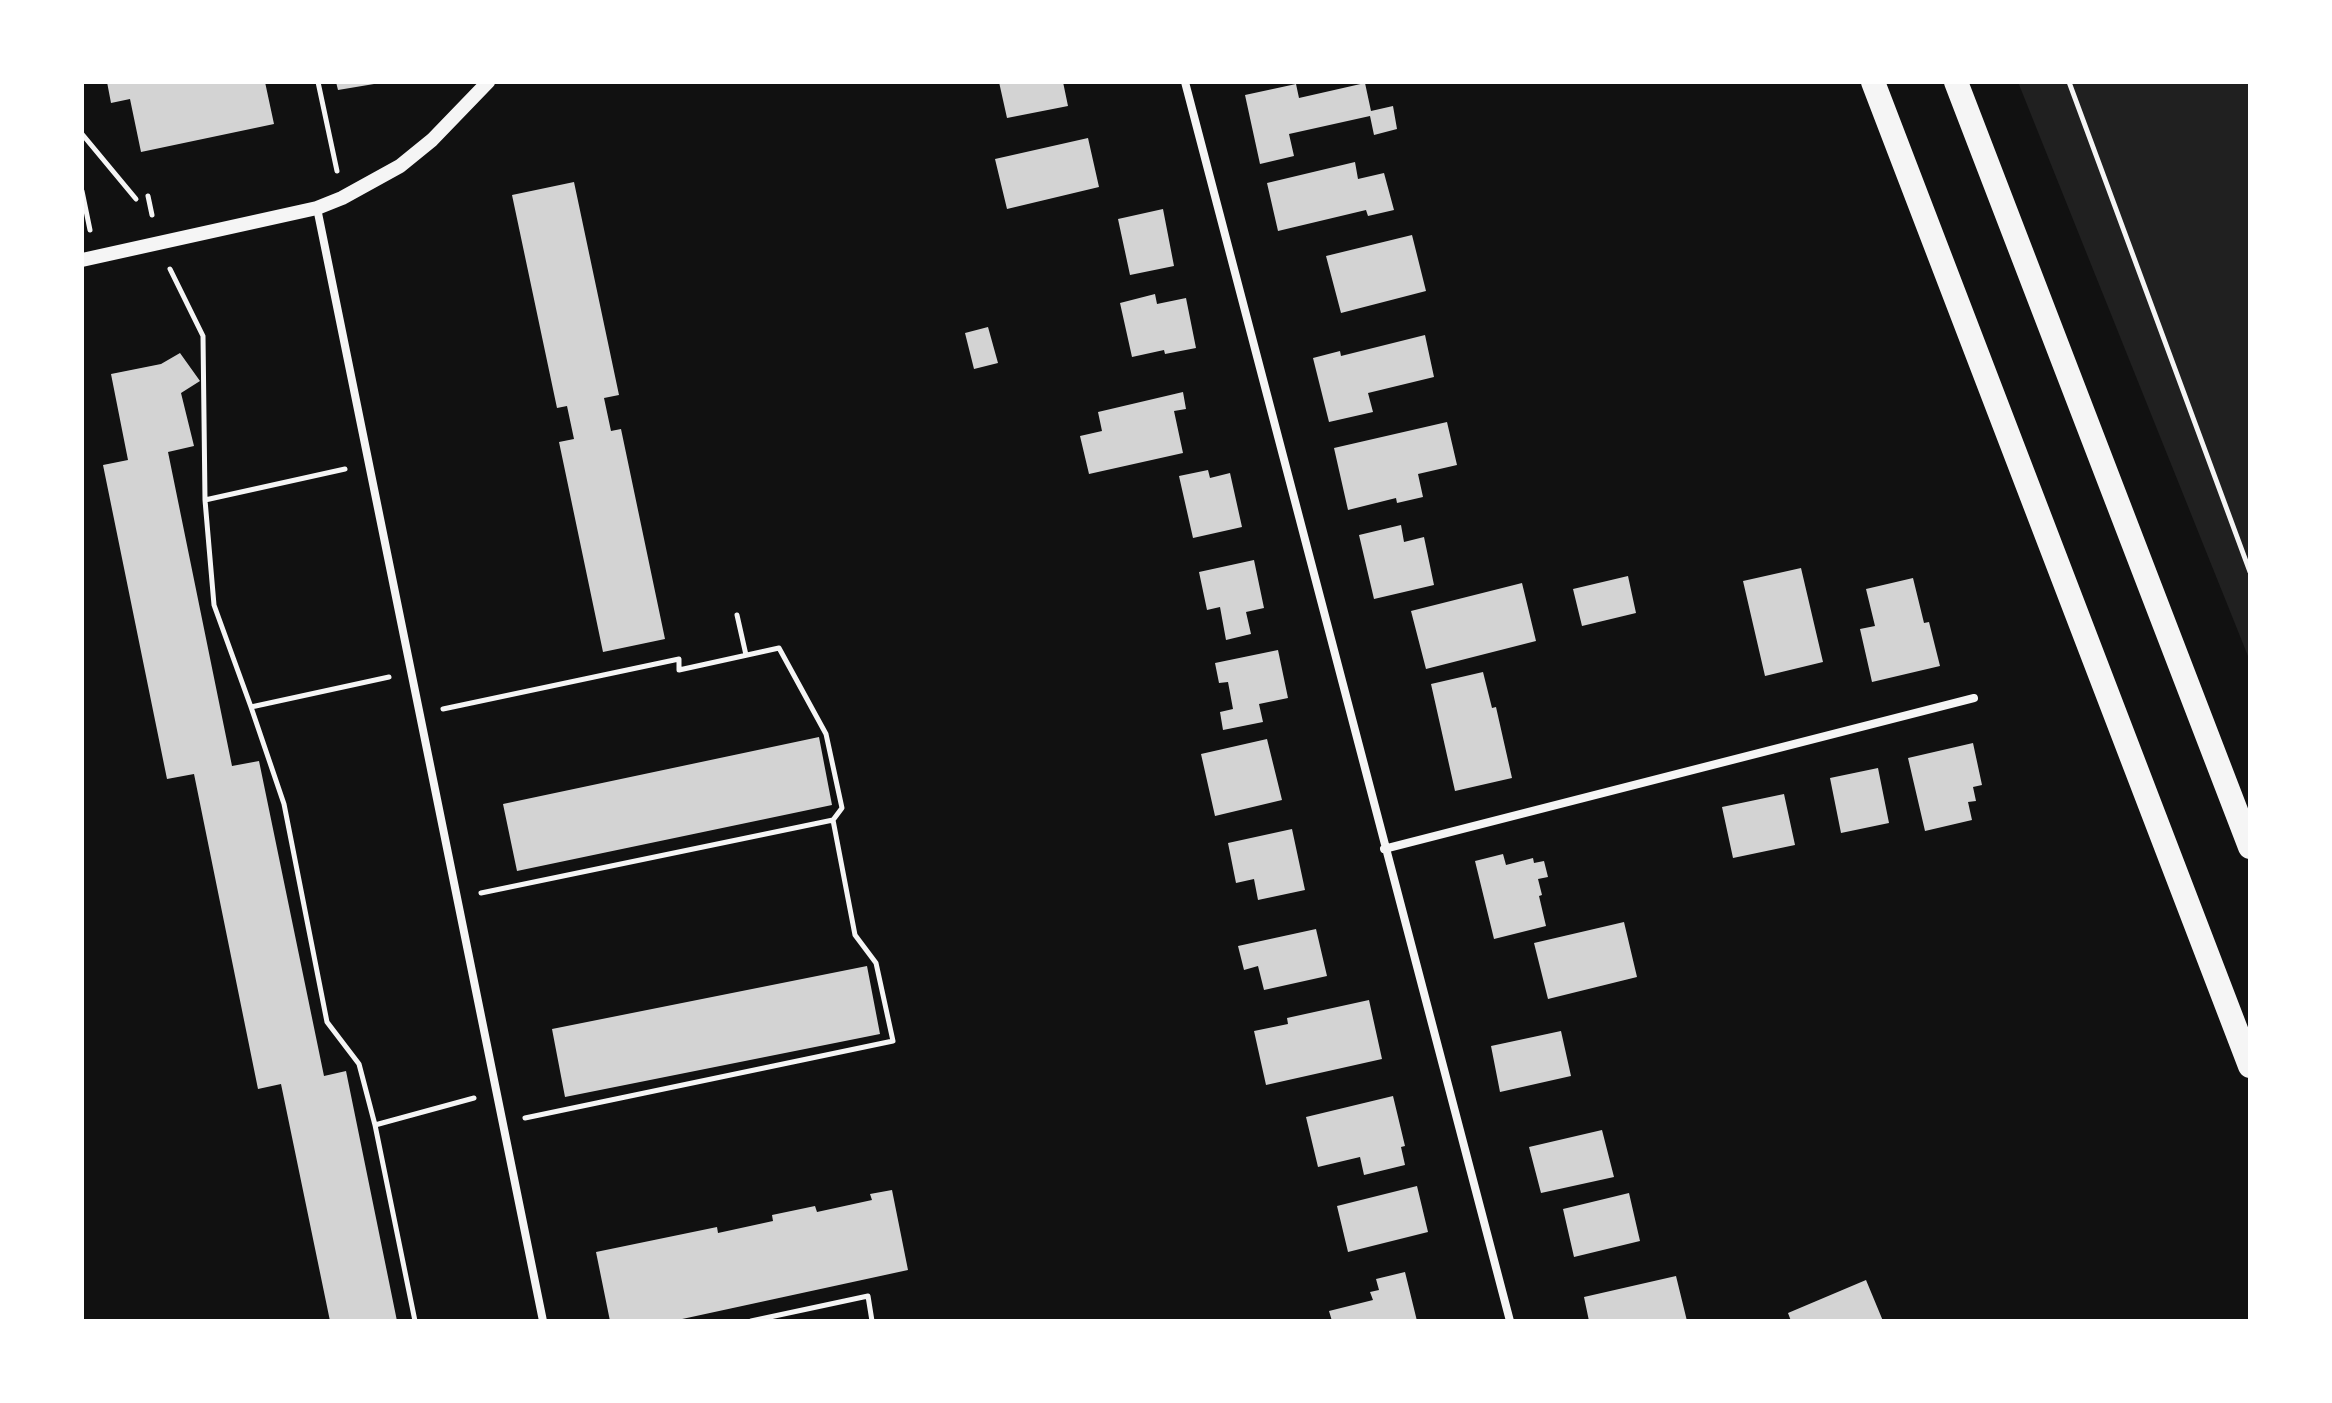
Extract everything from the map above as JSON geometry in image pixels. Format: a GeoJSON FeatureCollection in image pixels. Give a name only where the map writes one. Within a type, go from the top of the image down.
{"type":"FeatureCollection","features":[{"type":"Feature","properties":{"kind":"highway"},"geometry":{"type":"LineString","coordinates":[[1873,82],[2250,1066]]}},
{"type":"Feature","properties":{"kind":"highway"},"geometry":{"type":"LineString","coordinates":[[1956,82],[2250,847]]}},
{"type":"Feature","properties":{"kind":"street"},"geometry":{"type":"LineString","coordinates":[[89,259],[317,208],[342,198],[400,166],[432,140],[488,82]]}},
{"type":"Feature","properties":{"kind":"street"},"geometry":{"type":"LineString","coordinates":[[1185,82],[1510,1321]]}},
{"type":"Feature","properties":{"kind":"street"},"geometry":{"type":"LineString","coordinates":[[317,208],[543,1321]]}},
{"type":"Feature","properties":{"kind":"street"},"geometry":{"type":"LineString","coordinates":[[1384,849],[1974,698]]}},
{"type":"Feature","properties":{"kind":"path"},"geometry":{"type":"LineString","coordinates":[[318,82],[342,198]]}},
{"type":"Feature","properties":{"kind":"path"},"geometry":{"type":"LineString","coordinates":[[2069,82],[2250,572]]}},
{"type":"Feature","properties":{"kind":"path"},"geometry":{"type":"LineString","coordinates":[[82,134],[136,199]]}},
{"type":"Feature","properties":{"kind":"path"},"geometry":{"type":"LineString","coordinates":[[82,191],[89,259]]}},
{"type":"Feature","properties":{"kind":"path"},"geometry":{"type":"LineString","coordinates":[[148,196],[158,244],[203,336],[205,500],[214,605],[284,804],[327,1022],[359,1064],[375,1125],[415,1321]]}},
{"type":"Feature","properties":{"kind":"path"},"geometry":{"type":"LineString","coordinates":[[205,500],[369,464]]}},
{"type":"Feature","properties":{"kind":"path"},"geometry":{"type":"LineString","coordinates":[[737,615],[746,655]]}},
{"type":"Feature","properties":{"kind":"path"},"geometry":{"type":"LineString","coordinates":[[420,714],[679,659],[679,670],[779,648],[826,734],[842,808],[833,820],[457,898]]}},
{"type":"Feature","properties":{"kind":"path"},"geometry":{"type":"LineString","coordinates":[[251,707],[411,672]]}},
{"type":"Feature","properties":{"kind":"path"},"geometry":{"type":"LineString","coordinates":[[502,1123],[893,1041],[876,963],[855,935],[833,820]]}},
{"type":"Feature","properties":{"kind":"path"},"geometry":{"type":"LineString","coordinates":[[375,1125],[497,1092]]}},
{"type":"Feature","properties":{"kind":"path"},"geometry":{"type":"LineString","coordinates":[[751,1321],[868,1296],[872,1321]]}},
{"type":"Feature","properties":{"kind":"shaded area"},"geometry":{"type":"Polygon","coordinates":[[[2018,82],[2250,82],[2250,661],[2018,82]]]}},
{"type":"Feature","properties":{"kind":"building"},"geometry":{"type":"Polygon","coordinates":[[[107,82],[265,82],[274,124],[141,152],[130,99],[111,103],[107,82]]]}},
{"type":"Feature","properties":{"kind":"building"},"geometry":{"type":"Polygon","coordinates":[[[336,82],[374,82],[374,84],[338,90],[336,82]]]}},
{"type":"Feature","properties":{"kind":"building"},"geometry":{"type":"Polygon","coordinates":[[[999,82],[1063,82],[1068,106],[1007,118],[999,82]]]}},
{"type":"Feature","properties":{"kind":"building"},"geometry":{"type":"Polygon","coordinates":[[[1365,83],[1371,111],[1393,106],[1397,129],[1374,135],[1370,116],[1289,134],[1294,156],[1260,164],[1245,95],[1296,84],[1299,98],[1365,83]]]}},
{"type":"Feature","properties":{"kind":"building"},"geometry":{"type":"Polygon","coordinates":[[[1088,138],[1099,187],[1007,209],[995,159],[1088,138]]]}},
{"type":"Feature","properties":{"kind":"building"},"geometry":{"type":"Polygon","coordinates":[[[1355,162],[1358,179],[1384,173],[1394,210],[1368,216],[1366,210],[1278,231],[1267,183],[1355,162]]]}},
{"type":"Feature","properties":{"kind":"building"},"geometry":{"type":"Polygon","coordinates":[[[574,182],[619,395],[604,398],[611,431],[621,429],[665,639],[603,652],[559,442],[574,439],[567,406],[557,408],[512,195],[574,182]]]}},
{"type":"Feature","properties":{"kind":"building"},"geometry":{"type":"Polygon","coordinates":[[[1163,209],[1174,266],[1130,275],[1118,219],[1163,209]]]}},
{"type":"Feature","properties":{"kind":"building"},"geometry":{"type":"Polygon","coordinates":[[[1412,235],[1426,291],[1341,313],[1326,256],[1412,235]]]}},
{"type":"Feature","properties":{"kind":"building"},"geometry":{"type":"Polygon","coordinates":[[[1155,294],[1157,304],[1186,298],[1196,348],[1165,354],[1164,350],[1132,357],[1120,303],[1155,294]]]}},
{"type":"Feature","properties":{"kind":"building"},"geometry":{"type":"Polygon","coordinates":[[[988,327],[998,363],[974,369],[965,333],[988,327]]]}},
{"type":"Feature","properties":{"kind":"building"},"geometry":{"type":"Polygon","coordinates":[[[1425,335],[1434,377],[1368,393],[1373,412],[1329,422],[1313,358],[1340,351],[1341,356],[1425,335]]]}},
{"type":"Feature","properties":{"kind":"building"},"geometry":{"type":"Polygon","coordinates":[[[180,353],[200,381],[181,393],[194,446],[168,452],[232,766],[259,761],[324,1076],[346,1071],[397,1321],[330,1321],[281,1084],[258,1089],[194,774],[167,779],[103,465],[128,460],[111,374],[161,364],[180,353]]]}},
{"type":"Feature","properties":{"kind":"building"},"geometry":{"type":"Polygon","coordinates":[[[1183,392],[1186,409],[1174,411],[1183,453],[1089,474],[1080,436],[1102,431],[1098,412],[1183,392]]]}},
{"type":"Feature","properties":{"kind":"building"},"geometry":{"type":"Polygon","coordinates":[[[1447,422],[1457,465],[1418,474],[1423,497],[1397,503],[1396,498],[1348,510],[1334,448],[1447,422]]]}},
{"type":"Feature","properties":{"kind":"building"},"geometry":{"type":"Polygon","coordinates":[[[1208,470],[1210,478],[1230,473],[1242,527],[1193,538],[1179,476],[1208,470]]]}},
{"type":"Feature","properties":{"kind":"building"},"geometry":{"type":"Polygon","coordinates":[[[1401,525],[1404,542],[1424,537],[1434,585],[1374,599],[1359,535],[1401,525]]]}},
{"type":"Feature","properties":{"kind":"building"},"geometry":{"type":"Polygon","coordinates":[[[1254,560],[1264,608],[1246,612],[1251,634],[1226,640],[1220,607],[1207,610],[1199,572],[1254,560]]]}},
{"type":"Feature","properties":{"kind":"building"},"geometry":{"type":"Polygon","coordinates":[[[1801,568],[1823,662],[1765,676],[1743,581],[1801,568]]]}},
{"type":"Feature","properties":{"kind":"building"},"geometry":{"type":"Polygon","coordinates":[[[1628,576],[1636,613],[1582,626],[1573,589],[1628,576]]]}},
{"type":"Feature","properties":{"kind":"building"},"geometry":{"type":"Polygon","coordinates":[[[1913,578],[1924,623],[1929,622],[1940,666],[1872,682],[1860,629],[1875,626],[1866,589],[1913,578]]]}},
{"type":"Feature","properties":{"kind":"building"},"geometry":{"type":"Polygon","coordinates":[[[1522,583],[1536,641],[1426,669],[1411,611],[1522,583]]]}},
{"type":"Feature","properties":{"kind":"building"},"geometry":{"type":"Polygon","coordinates":[[[1278,650],[1288,698],[1259,704],[1263,722],[1223,730],[1220,712],[1233,709],[1228,682],[1219,683],[1215,663],[1278,650]]]}},
{"type":"Feature","properties":{"kind":"building"},"geometry":{"type":"Polygon","coordinates":[[[1483,672],[1492,708],[1496,707],[1512,778],[1455,791],[1431,684],[1483,672]]]}},
{"type":"Feature","properties":{"kind":"building"},"geometry":{"type":"Polygon","coordinates":[[[819,737],[832,805],[517,871],[503,804],[819,737]]]}},
{"type":"Feature","properties":{"kind":"building"},"geometry":{"type":"Polygon","coordinates":[[[1267,739],[1282,800],[1215,816],[1201,754],[1267,739]]]}},
{"type":"Feature","properties":{"kind":"building"},"geometry":{"type":"Polygon","coordinates":[[[1973,743],[1982,785],[1973,787],[1976,801],[1968,802],[1972,820],[1925,831],[1908,758],[1973,743]]]}},
{"type":"Feature","properties":{"kind":"building"},"geometry":{"type":"Polygon","coordinates":[[[1878,768],[1889,823],[1841,833],[1830,778],[1878,768]]]}},
{"type":"Feature","properties":{"kind":"building"},"geometry":{"type":"Polygon","coordinates":[[[1784,794],[1795,845],[1733,858],[1722,807],[1784,794]]]}},
{"type":"Feature","properties":{"kind":"building"},"geometry":{"type":"Polygon","coordinates":[[[1292,829],[1305,890],[1258,900],[1254,879],[1236,883],[1228,843],[1292,829]]]}},
{"type":"Feature","properties":{"kind":"building"},"geometry":{"type":"Polygon","coordinates":[[[1503,854],[1506,865],[1533,858],[1534,863],[1544,861],[1548,877],[1538,879],[1546,926],[1494,939],[1475,861],[1503,854]]]}},
{"type":"Feature","properties":{"kind":"building"},"geometry":{"type":"Polygon","coordinates":[[[1624,922],[1637,977],[1548,999],[1534,943],[1624,922]]]}},
{"type":"Feature","properties":{"kind":"building"},"geometry":{"type":"Polygon","coordinates":[[[1316,929],[1327,976],[1264,990],[1258,966],[1244,970],[1238,946],[1316,929]]]}},
{"type":"Feature","properties":{"kind":"building"},"geometry":{"type":"Polygon","coordinates":[[[867,966],[880,1034],[565,1097],[552,1029],[867,966]]]}},
{"type":"Feature","properties":{"kind":"building"},"geometry":{"type":"Polygon","coordinates":[[[1369,1000],[1382,1059],[1266,1085],[1254,1031],[1288,1024],[1287,1018],[1369,1000]]]}},
{"type":"Feature","properties":{"kind":"building"},"geometry":{"type":"Polygon","coordinates":[[[1561,1031],[1571,1076],[1500,1092],[1491,1046],[1561,1031]]]}},
{"type":"Feature","properties":{"kind":"building"},"geometry":{"type":"Polygon","coordinates":[[[1393,1096],[1405,1146],[1401,1147],[1405,1165],[1364,1175],[1360,1157],[1318,1167],[1306,1117],[1393,1096]]]}},
{"type":"Feature","properties":{"kind":"building"},"geometry":{"type":"Polygon","coordinates":[[[1602,1130],[1614,1177],[1541,1193],[1529,1147],[1602,1130]]]}},
{"type":"Feature","properties":{"kind":"building"},"geometry":{"type":"Polygon","coordinates":[[[1417,1186],[1428,1232],[1348,1252],[1337,1206],[1417,1186]]]}},
{"type":"Feature","properties":{"kind":"building"},"geometry":{"type":"Polygon","coordinates":[[[892,1190],[908,1270],[673,1321],[610,1321],[596,1252],[717,1227],[718,1233],[773,1221],[772,1215],[815,1206],[817,1212],[872,1200],[870,1194],[892,1190]]]}},
{"type":"Feature","properties":{"kind":"building"},"geometry":{"type":"Polygon","coordinates":[[[1629,1193],[1640,1241],[1574,1257],[1563,1209],[1629,1193]]]}},
{"type":"Feature","properties":{"kind":"building"},"geometry":{"type":"Polygon","coordinates":[[[1405,1272],[1417,1321],[1332,1321],[1329,1311],[1373,1300],[1370,1292],[1379,1290],[1376,1279],[1405,1272]]]}},
{"type":"Feature","properties":{"kind":"building"},"geometry":{"type":"Polygon","coordinates":[[[1676,1276],[1687,1321],[1589,1321],[1584,1297],[1676,1276]]]}},
{"type":"Feature","properties":{"kind":"building"},"geometry":{"type":"Polygon","coordinates":[[[1866,1280],[1883,1321],[1791,1321],[1788,1313],[1866,1280]]]}}]}
